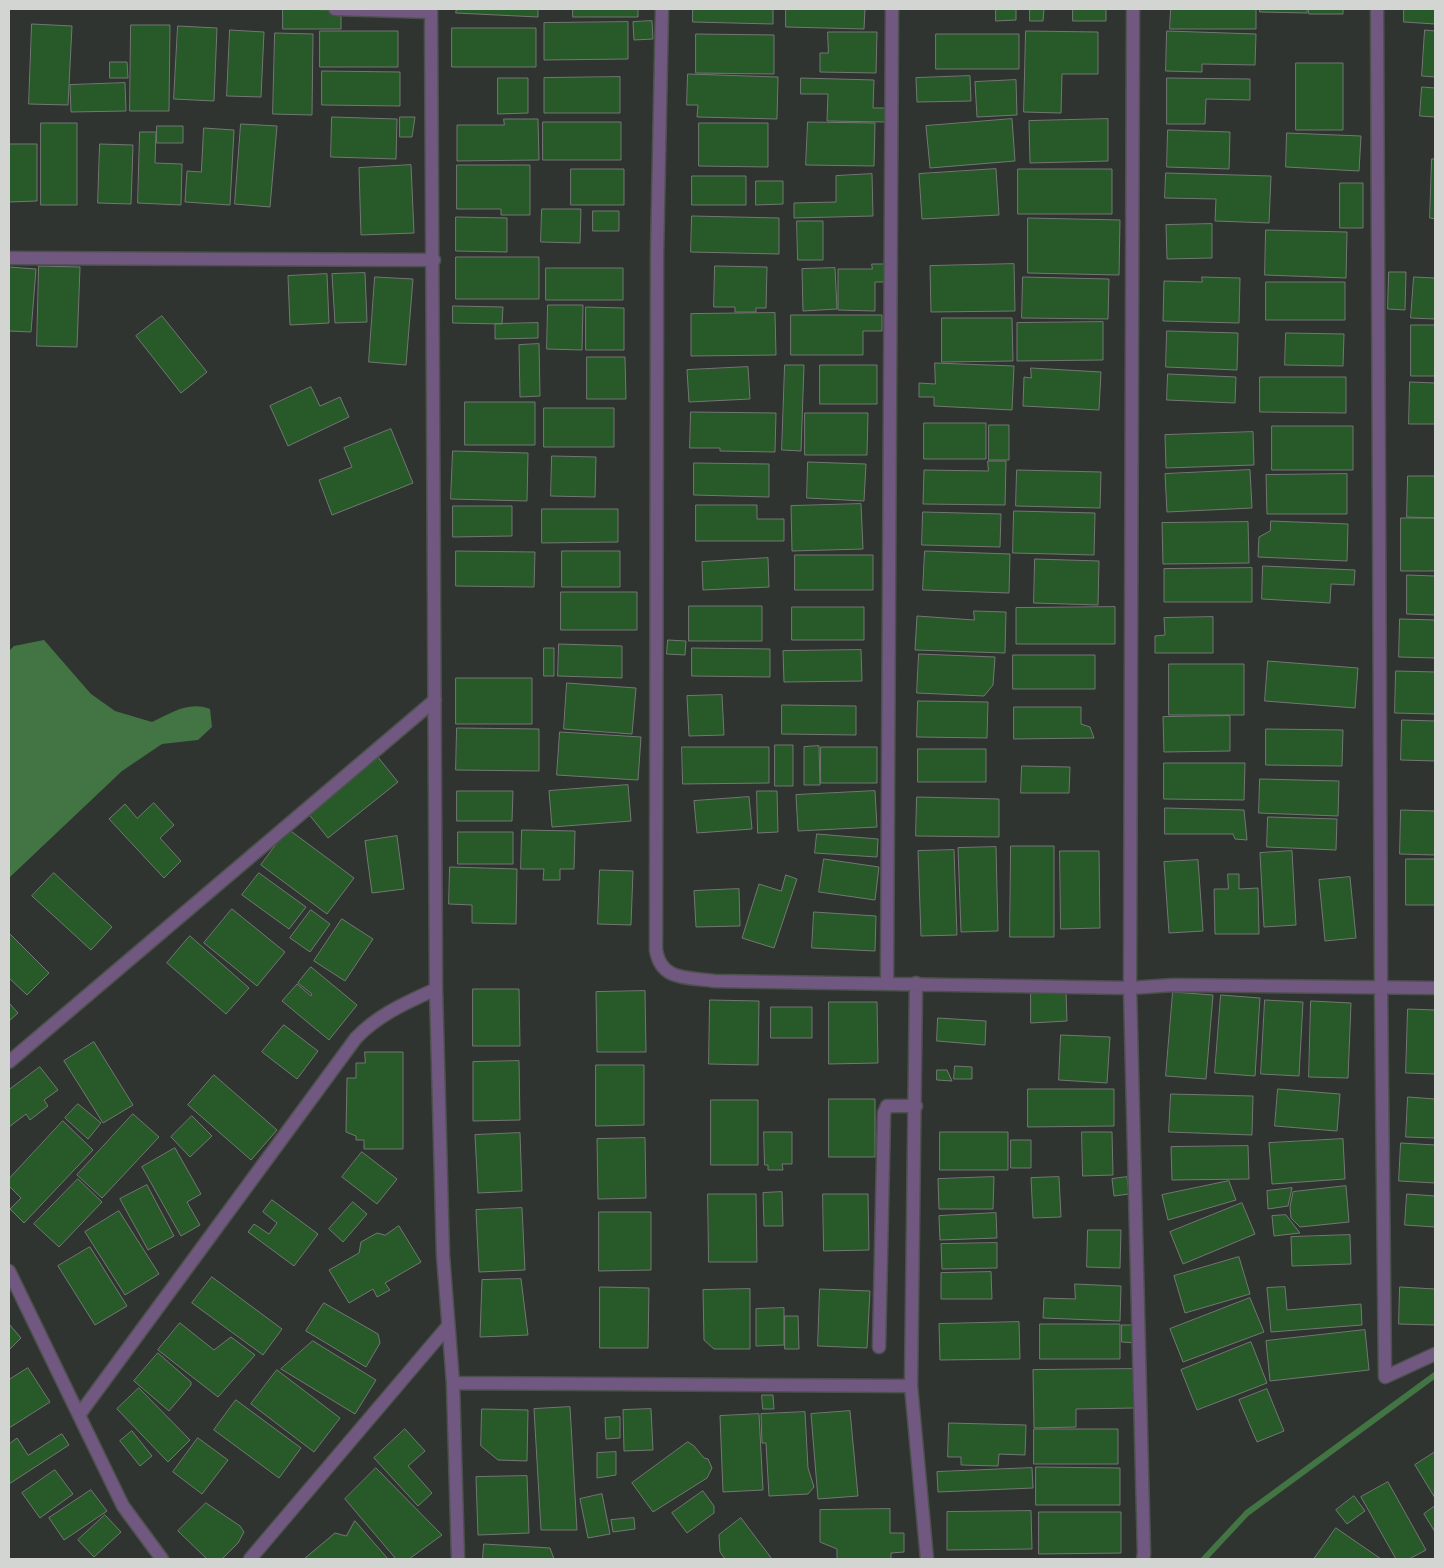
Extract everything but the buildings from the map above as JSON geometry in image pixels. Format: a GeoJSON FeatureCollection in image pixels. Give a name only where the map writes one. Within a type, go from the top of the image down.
{"type":"FeatureCollection","features":[{"type":"Feature","properties":{"kind":"street"},"geometry":{"type":"LineString","coordinates":[[335,9],[431,11],[434,260],[436,989],[443,1255],[453,1383],[458,1559]]}},
{"type":"Feature","properties":{"kind":"street"},"geometry":{"type":"LineString","coordinates":[[662,9],[657,254],[656,950],[658,964],[669,974],[714,981],[887,982],[1130,988],[1174,985],[1435,988]]}},
{"type":"Feature","properties":{"kind":"street"},"geometry":{"type":"LineString","coordinates":[[887,982],[892,9]]}},
{"type":"Feature","properties":{"kind":"street"},"geometry":{"type":"LineString","coordinates":[[1133,9],[1130,988],[1143,1559]]}},
{"type":"Feature","properties":{"kind":"street"},"geometry":{"type":"LineString","coordinates":[[1377,9],[1381,988],[1385,1377],[1435,1354]]}},
{"type":"Feature","properties":{"kind":"street"},"geometry":{"type":"LineString","coordinates":[[9,258],[434,260]]}},
{"type":"Feature","properties":{"kind":"street"},"geometry":{"type":"LineString","coordinates":[[9,1062],[435,700]]}},
{"type":"Feature","properties":{"kind":"street"},"geometry":{"type":"LineString","coordinates":[[916,983],[916,1106],[911,1386],[927,1559]]}},
{"type":"Feature","properties":{"kind":"street"},"geometry":{"type":"LineString","coordinates":[[79,1415],[356,1038],[371,1023],[390,1010],[436,989]]}},
{"type":"Feature","properties":{"kind":"street"},"geometry":{"type":"LineString","coordinates":[[879,1347],[884,1112],[887,1106],[893,1104],[916,1106]]}},
{"type":"Feature","properties":{"kind":"street"},"geometry":{"type":"LineString","coordinates":[[9,1271],[123,1506],[162,1559]]}},
{"type":"Feature","properties":{"kind":"street"},"geometry":{"type":"LineString","coordinates":[[250,1559],[448,1326]]}},
{"type":"Feature","properties":{"kind":"street"},"geometry":{"type":"LineString","coordinates":[[453,1383],[911,1386]]}},
{"type":"Feature","properties":{"kind":"shaded area"},"geometry":{"type":"Polygon","coordinates":[[[44,640],[91,694],[115,711],[152,722],[180,709],[194,706],[202,707],[210,709],[212,727],[198,740],[162,744],[122,771],[10,877],[9,651],[14,646],[44,640]]]}},
{"type":"Feature","properties":{"kind":"waterway"},"geometry":{"type":"LineString","coordinates":[[1204,1559],[1247,1513],[1435,1375]]}}]}
